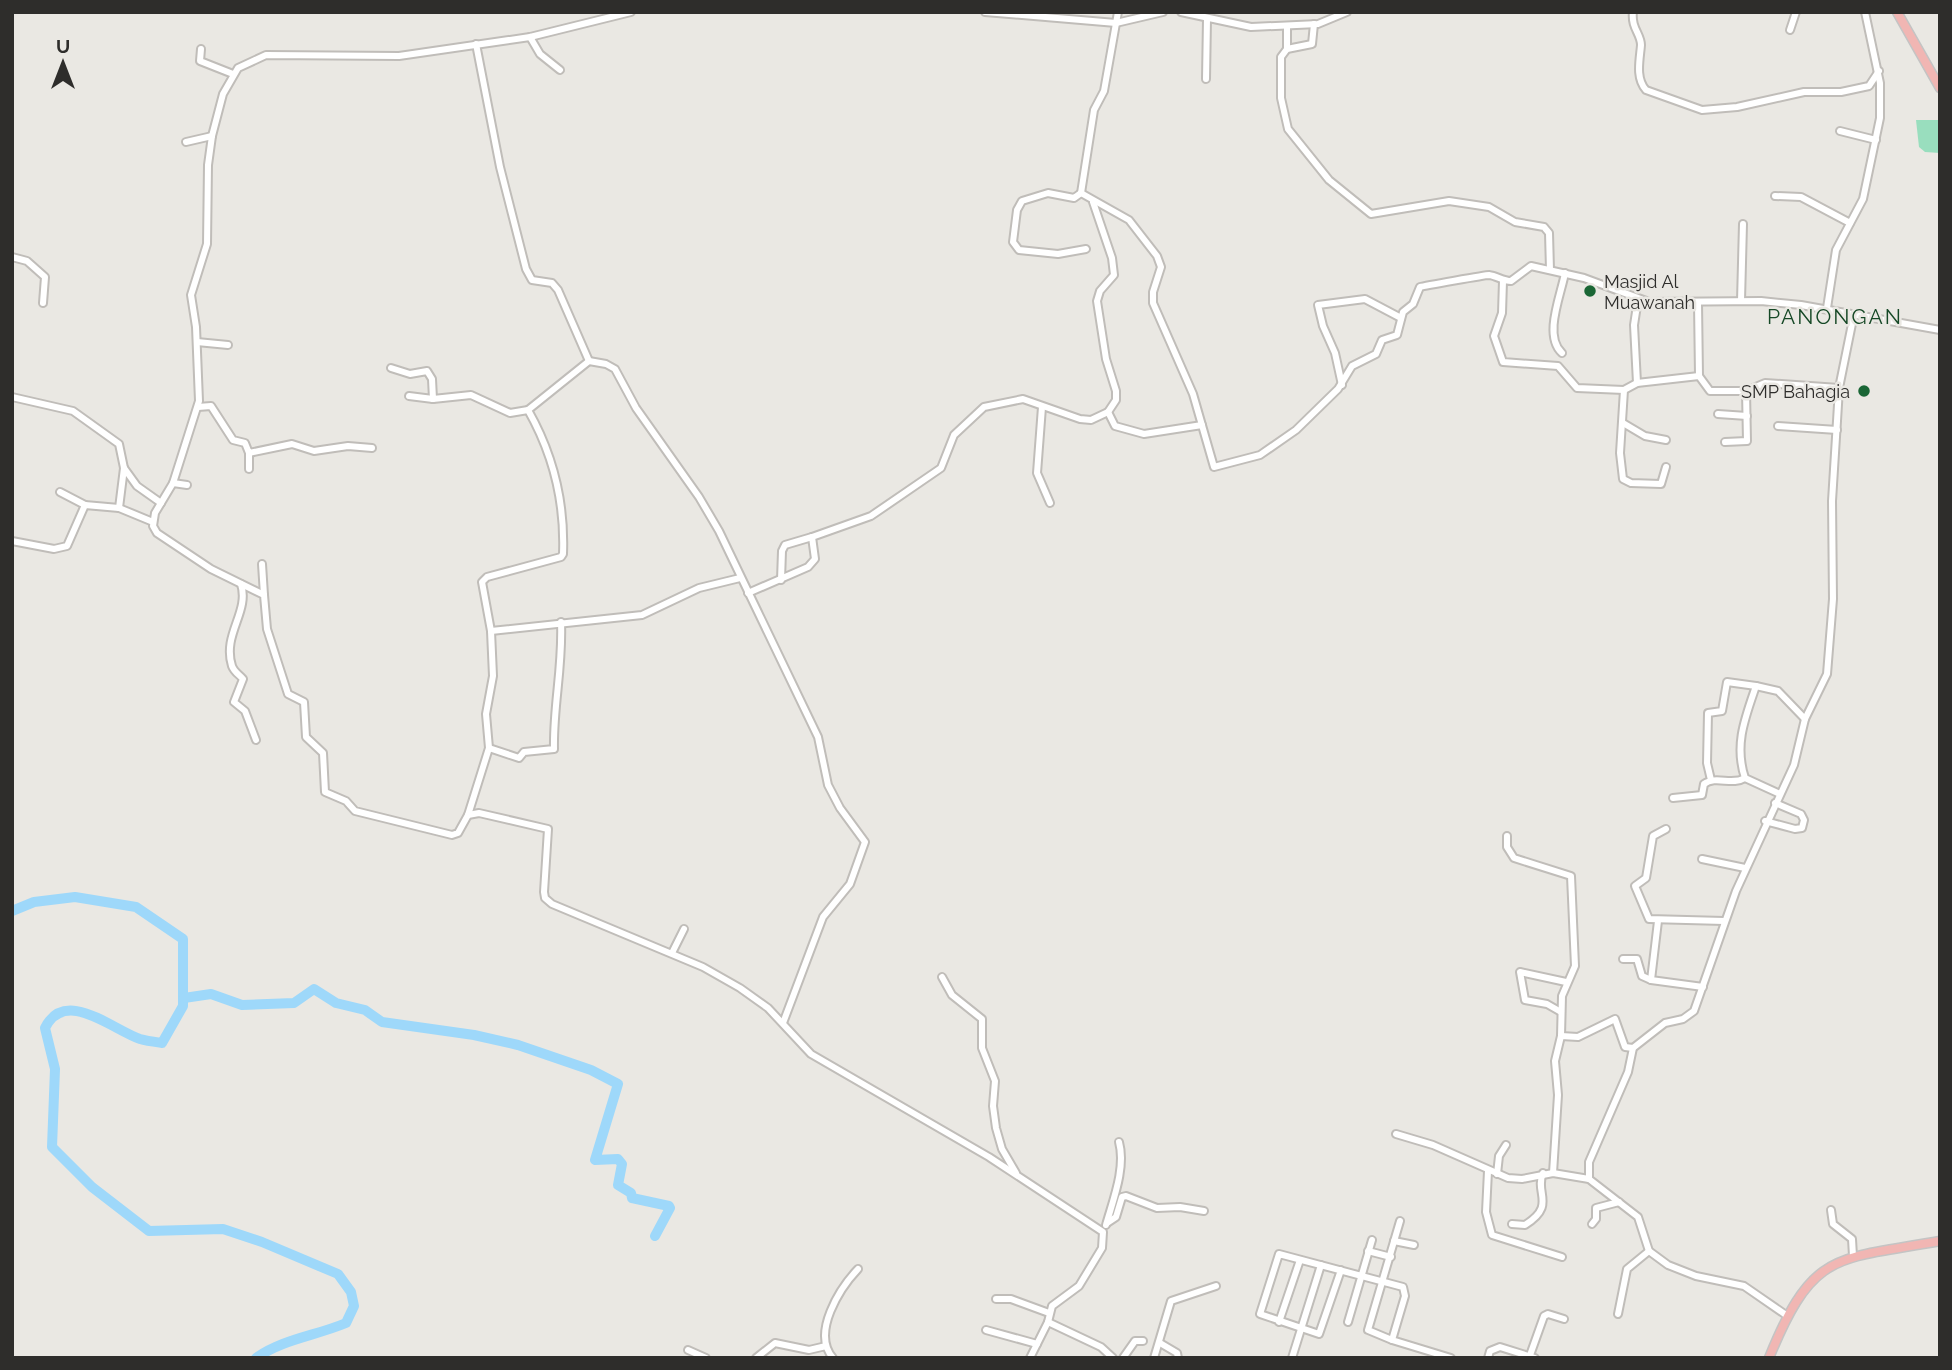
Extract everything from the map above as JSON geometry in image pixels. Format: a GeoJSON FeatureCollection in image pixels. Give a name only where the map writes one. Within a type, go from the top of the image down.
{"type":"FeatureCollection","features":[{"type":"Feature","properties":{"kind":"main road"},"geometry":{"type":"LineString","coordinates":[[1897,12],[1940,88]]}},
{"type":"Feature","properties":{"kind":"main road"},"geometry":{"type":"LineString","coordinates":[[1769,1358],[1786,1315],[1821,1270],[1853,1256],[1940,1241]]}},
{"type":"Feature","properties":{"kind":"street"},"geometry":{"type":"LineString","coordinates":[[264,595],[211,569],[157,533],[153,522],[173,483],[198,407],[197,342],[191,295],[207,244],[208,165],[212,136],[219,104],[233,74],[242,64],[266,55],[384,58],[530,37],[631,12]]}},
{"type":"Feature","properties":{"kind":"street"},"geometry":{"type":"LineString","coordinates":[[985,12],[1116,23],[1163,12]]}},
{"type":"Feature","properties":{"kind":"street"},"geometry":{"type":"LineString","coordinates":[[1086,249],[1047,254],[1019,250],[1013,242],[1017,210],[1022,201],[1048,193],[1073,198],[1081,193],[1093,116],[1104,91],[1118,12]]}},
{"type":"Feature","properties":{"kind":"street"},"geometry":{"type":"LineString","coordinates":[[1181,12],[1237,26],[1314,24],[1344,13]]}},
{"type":"Feature","properties":{"kind":"street"},"geometry":{"type":"LineString","coordinates":[[1633,12],[1632,23],[1640,42],[1638,57],[1642,85],[1646,90],[1699,109],[1737,107],[1804,92],[1849,92],[1869,86],[1879,71]]}},
{"type":"Feature","properties":{"kind":"street"},"geometry":{"type":"LineString","coordinates":[[1790,30],[1796,12]]}},
{"type":"Feature","properties":{"kind":"street"},"geometry":{"type":"LineString","coordinates":[[1827,308],[1836,250],[1863,200],[1876,140],[1880,106],[1879,71],[1865,12]]}},
{"type":"Feature","properties":{"kind":"street"},"geometry":{"type":"LineString","coordinates":[[1206,79],[1207,19]]}},
{"type":"Feature","properties":{"kind":"street"},"geometry":{"type":"LineString","coordinates":[[1287,49],[1312,44],[1314,24]]}},
{"type":"Feature","properties":{"kind":"street"},"geometry":{"type":"LineString","coordinates":[[1287,26],[1287,49],[1281,57],[1281,109],[1286,126],[1329,180],[1363,210],[1380,215],[1449,201],[1489,207],[1515,222],[1548,230],[1549,270]]}},
{"type":"Feature","properties":{"kind":"street"},"geometry":{"type":"LineString","coordinates":[[530,37],[540,54],[559,70]]}},
{"type":"Feature","properties":{"kind":"street"},"geometry":{"type":"LineString","coordinates":[[476,44],[500,167],[526,269],[531,280],[552,283],[558,290],[589,361]]}},
{"type":"Feature","properties":{"kind":"street"},"geometry":{"type":"LineString","coordinates":[[201,49],[200,61],[233,74]]}},
{"type":"Feature","properties":{"kind":"street"},"geometry":{"type":"LineString","coordinates":[[1840,131],[1876,140]]}},
{"type":"Feature","properties":{"kind":"street"},"geometry":{"type":"LineString","coordinates":[[186,142],[212,136]]}},
{"type":"Feature","properties":{"kind":"street"},"geometry":{"type":"LineString","coordinates":[[1081,193],[1129,220],[1158,259],[1161,271],[1153,292],[1153,303],[1193,394],[1213,467],[1260,455],[1296,430],[1342,384],[1352,366],[1376,354],[1381,340],[1396,335],[1405,309],[1413,304],[1422,286],[1454,283],[1483,276],[1503,281],[1514,280],[1527,266],[1566,273],[1610,286],[1638,299],[1665,303],[1741,301],[1827,308],[1940,330]]}},
{"type":"Feature","properties":{"kind":"street"},"geometry":{"type":"LineString","coordinates":[[1775,196],[1801,197],[1850,223]]}},
{"type":"Feature","properties":{"kind":"street"},"geometry":{"type":"LineString","coordinates":[[781,580],[782,551],[785,545],[871,516],[941,468],[954,435],[978,411],[1017,399],[1080,419],[1091,420],[1108,412],[1116,400],[1116,391],[1106,359],[1097,301],[1100,291],[1114,275],[1108,244],[1093,202]]}},
{"type":"Feature","properties":{"kind":"street"},"geometry":{"type":"LineString","coordinates":[[1741,301],[1742,224]]}},
{"type":"Feature","properties":{"kind":"street"},"geometry":{"type":"LineString","coordinates":[[12,257],[27,261],[45,276],[43,303]]}},
{"type":"Feature","properties":{"kind":"street"},"geometry":{"type":"LineString","coordinates":[[1562,353],[1555,343],[1555,322],[1566,273]]}},
{"type":"Feature","properties":{"kind":"street"},"geometry":{"type":"LineString","coordinates":[[1503,281],[1502,313],[1494,336],[1503,362],[1558,366],[1577,388],[1623,390],[1637,383],[1699,376]]}},
{"type":"Feature","properties":{"kind":"street"},"geometry":{"type":"LineString","coordinates":[[1342,384],[1336,356],[1323,326],[1318,305],[1364,299],[1401,318]]}},
{"type":"Feature","properties":{"kind":"street"},"geometry":{"type":"LineString","coordinates":[[1637,383],[1634,325],[1638,299]]}},
{"type":"Feature","properties":{"kind":"street"},"geometry":{"type":"LineString","coordinates":[[1698,303],[1699,376],[1710,391],[1746,391],[1765,383],[1839,388]]}},
{"type":"Feature","properties":{"kind":"street"},"geometry":{"type":"LineString","coordinates":[[1589,1180],[1589,1162],[1628,1072],[1633,1048],[1665,1023],[1686,1018],[1694,1011],[1724,921],[1765,821],[1794,765],[1805,719],[1827,674],[1833,599],[1832,501],[1839,388],[1854,314]]}},
{"type":"Feature","properties":{"kind":"street"},"geometry":{"type":"LineString","coordinates":[[197,342],[228,345]]}},
{"type":"Feature","properties":{"kind":"street"},"geometry":{"type":"LineString","coordinates":[[409,396],[433,399],[471,395],[510,413],[528,410],[589,361],[606,364],[615,369],[636,408],[699,497],[818,737],[828,785],[840,808],[865,842],[850,884],[823,917],[783,1023]]}},
{"type":"Feature","properties":{"kind":"street"},"geometry":{"type":"LineString","coordinates":[[391,368],[410,374],[427,371],[432,379],[433,399]]}},
{"type":"Feature","properties":{"kind":"street"},"geometry":{"type":"LineString","coordinates":[[1623,390],[1620,453],[1625,480],[1661,484],[1666,467]]}},
{"type":"Feature","properties":{"kind":"street"},"geometry":{"type":"LineString","coordinates":[[1725,442],[1747,441],[1746,391]]}},
{"type":"Feature","properties":{"kind":"street"},"geometry":{"type":"LineString","coordinates":[[12,397],[68,410],[85,418],[121,446],[124,468],[119,508]]}},
{"type":"Feature","properties":{"kind":"street"},"geometry":{"type":"LineString","coordinates":[[198,407],[211,406],[233,440],[245,443],[249,453],[249,469]]}},
{"type":"Feature","properties":{"kind":"street"},"geometry":{"type":"LineString","coordinates":[[1042,407],[1037,473],[1050,503]]}},
{"type":"Feature","properties":{"kind":"street"},"geometry":{"type":"LineString","coordinates":[[262,564],[267,629],[288,694],[304,702],[306,737],[323,753],[325,792],[346,802],[355,811],[452,835],[458,833],[468,815],[489,748],[486,714],[493,676],[491,631],[482,586],[484,579],[561,557],[563,554],[564,519],[553,468],[528,410]]}},
{"type":"Feature","properties":{"kind":"street"},"geometry":{"type":"LineString","coordinates":[[1108,412],[1115,426],[1144,433],[1202,425]]}},
{"type":"Feature","properties":{"kind":"street"},"geometry":{"type":"LineString","coordinates":[[1718,414],[1747,416]]}},
{"type":"Feature","properties":{"kind":"street"},"geometry":{"type":"LineString","coordinates":[[1623,423],[1645,436],[1666,440]]}},
{"type":"Feature","properties":{"kind":"street"},"geometry":{"type":"LineString","coordinates":[[1778,426],[1836,430]]}},
{"type":"Feature","properties":{"kind":"street"},"geometry":{"type":"LineString","coordinates":[[249,453],[292,444],[314,451],[348,446],[372,448]]}},
{"type":"Feature","properties":{"kind":"street"},"geometry":{"type":"LineString","coordinates":[[124,468],[137,486],[161,503]]}},
{"type":"Feature","properties":{"kind":"street"},"geometry":{"type":"LineString","coordinates":[[173,483],[187,485]]}},
{"type":"Feature","properties":{"kind":"street"},"geometry":{"type":"LineString","coordinates":[[60,492],[86,505],[119,508],[153,522]]}},
{"type":"Feature","properties":{"kind":"street"},"geometry":{"type":"LineString","coordinates":[[12,541],[54,549],[67,546],[86,505]]}},
{"type":"Feature","properties":{"kind":"street"},"geometry":{"type":"LineString","coordinates":[[748,593],[808,567],[815,559],[812,537]]}},
{"type":"Feature","properties":{"kind":"street"},"geometry":{"type":"LineString","coordinates":[[491,631],[642,615],[699,588],[740,578]]}},
{"type":"Feature","properties":{"kind":"street"},"geometry":{"type":"LineString","coordinates":[[241,584],[243,603],[231,634],[232,666],[243,679],[234,702],[245,711],[256,740]]}},
{"type":"Feature","properties":{"kind":"street"},"geometry":{"type":"LineString","coordinates":[[489,748],[519,758],[524,752],[554,749],[554,705],[560,693],[561,622]]}},
{"type":"Feature","properties":{"kind":"street"},"geometry":{"type":"LineString","coordinates":[[1711,780],[1707,763],[1707,713],[1722,711],[1727,682],[1778,691],[1805,719]]}},
{"type":"Feature","properties":{"kind":"street"},"geometry":{"type":"LineString","coordinates":[[1745,778],[1740,733],[1756,686]]}},
{"type":"Feature","properties":{"kind":"street"},"geometry":{"type":"LineString","coordinates":[[1745,778],[1780,794]]}},
{"type":"Feature","properties":{"kind":"street"},"geometry":{"type":"LineString","coordinates":[[1673,798],[1702,795],[1704,784],[1711,780],[1738,782],[1745,778]]}},
{"type":"Feature","properties":{"kind":"street"},"geometry":{"type":"LineString","coordinates":[[1765,821],[1795,829],[1802,828],[1801,814],[1775,803]]}},
{"type":"Feature","properties":{"kind":"street"},"geometry":{"type":"LineString","coordinates":[[468,815],[479,813],[548,829],[545,898],[552,904],[672,953],[740,988],[783,1023],[811,1054],[1018,1176],[1103,1232]]}},
{"type":"Feature","properties":{"kind":"street"},"geometry":{"type":"LineString","coordinates":[[1666,829],[1653,836],[1646,878],[1635,886],[1649,919],[1724,921]]}},
{"type":"Feature","properties":{"kind":"street"},"geometry":{"type":"LineString","coordinates":[[1507,836],[1507,847],[1514,858],[1571,876],[1575,966],[1573,975],[1566,982],[1561,1012],[1561,1036],[1555,1061],[1558,1095],[1553,1173]]}},
{"type":"Feature","properties":{"kind":"street"},"geometry":{"type":"LineString","coordinates":[[1702,859],[1745,868]]}},
{"type":"Feature","properties":{"kind":"street"},"geometry":{"type":"LineString","coordinates":[[1651,980],[1658,921]]}},
{"type":"Feature","properties":{"kind":"street"},"geometry":{"type":"LineString","coordinates":[[672,953],[684,929]]}},
{"type":"Feature","properties":{"kind":"street"},"geometry":{"type":"LineString","coordinates":[[1623,959],[1637,959],[1642,976],[1651,980],[1703,988]]}},
{"type":"Feature","properties":{"kind":"street"},"geometry":{"type":"LineString","coordinates":[[1561,1012],[1547,1004],[1525,1000],[1520,972],[1566,982]]}},
{"type":"Feature","properties":{"kind":"street"},"geometry":{"type":"LineString","coordinates":[[942,977],[951,995],[982,1019],[982,1048],[995,1081],[993,1106],[996,1128],[1002,1149],[1018,1176]]}},
{"type":"Feature","properties":{"kind":"street"},"geometry":{"type":"LineString","coordinates":[[1561,1036],[1578,1037],[1615,1018],[1625,1047],[1633,1048]]}},
{"type":"Feature","properties":{"kind":"street"},"geometry":{"type":"LineString","coordinates":[[1396,1134],[1433,1145],[1497,1174],[1522,1179],[1553,1173],[1589,1180],[1638,1217],[1648,1251],[1668,1265],[1696,1276],[1744,1286],[1786,1315]]}},
{"type":"Feature","properties":{"kind":"street"},"geometry":{"type":"LineString","coordinates":[[1030,1358],[1048,1322],[1049,1313],[1058,1299],[1083,1280],[1105,1243],[1103,1232],[1119,1171],[1119,1142]]}},
{"type":"Feature","properties":{"kind":"street"},"geometry":{"type":"LineString","coordinates":[[1497,1174],[1499,1156],[1506,1145]]}},
{"type":"Feature","properties":{"kind":"street"},"geometry":{"type":"LineString","coordinates":[[1488,1171],[1486,1212],[1492,1235],[1562,1257]]}},
{"type":"Feature","properties":{"kind":"street"},"geometry":{"type":"LineString","coordinates":[[1512,1224],[1525,1225],[1540,1209],[1544,1196],[1540,1182],[1543,1173]]}},
{"type":"Feature","properties":{"kind":"street"},"geometry":{"type":"LineString","coordinates":[[1107,1223],[1116,1217],[1122,1197],[1126,1196],[1157,1208],[1180,1207],[1204,1211]]}},
{"type":"Feature","properties":{"kind":"street"},"geometry":{"type":"LineString","coordinates":[[1592,1224],[1596,1219],[1596,1208],[1619,1202]]}},
{"type":"Feature","properties":{"kind":"street"},"geometry":{"type":"LineString","coordinates":[[1831,1210],[1833,1224],[1852,1239],[1853,1256]]}},
{"type":"Feature","properties":{"kind":"street"},"geometry":{"type":"LineString","coordinates":[[1400,1221],[1368,1332],[1451,1358]]}},
{"type":"Feature","properties":{"kind":"street"},"geometry":{"type":"LineString","coordinates":[[1348,1322],[1371,1240]]}},
{"type":"Feature","properties":{"kind":"street"},"geometry":{"type":"LineString","coordinates":[[1394,1241],[1414,1245]]}},
{"type":"Feature","properties":{"kind":"street"},"geometry":{"type":"LineString","coordinates":[[1368,1251],[1391,1257]]}},
{"type":"Feature","properties":{"kind":"street"},"geometry":{"type":"LineString","coordinates":[[1618,1314],[1627,1269],[1648,1251]]}},
{"type":"Feature","properties":{"kind":"street"},"geometry":{"type":"LineString","coordinates":[[1341,1270],[1322,1332],[1315,1333],[1260,1314],[1277,1255],[1341,1270],[1403,1287],[1405,1291],[1392,1340]]}},
{"type":"Feature","properties":{"kind":"street"},"geometry":{"type":"LineString","coordinates":[[1279,1322],[1300,1260]]}},
{"type":"Feature","properties":{"kind":"street"},"geometry":{"type":"LineString","coordinates":[[1292,1358],[1321,1265]]}},
{"type":"Feature","properties":{"kind":"street"},"geometry":{"type":"LineString","coordinates":[[833,1358],[826,1346],[831,1307],[858,1269]]}},
{"type":"Feature","properties":{"kind":"street"},"geometry":{"type":"LineString","coordinates":[[1154,1358],[1160,1343],[1164,1316],[1171,1301],[1216,1286]]}},
{"type":"Feature","properties":{"kind":"street"},"geometry":{"type":"LineString","coordinates":[[996,1298],[1011,1299],[1049,1313]]}},
{"type":"Feature","properties":{"kind":"street"},"geometry":{"type":"LineString","coordinates":[[1488,1358],[1490,1351],[1500,1347],[1531,1357],[1544,1316],[1564,1320]]}},
{"type":"Feature","properties":{"kind":"street"},"geometry":{"type":"LineString","coordinates":[[1048,1322],[1101,1347],[1114,1358]]}},
{"type":"Feature","properties":{"kind":"street"},"geometry":{"type":"LineString","coordinates":[[986,1331],[1037,1344]]}},
{"type":"Feature","properties":{"kind":"street"},"geometry":{"type":"LineString","coordinates":[[1123,1358],[1135,1341],[1143,1341]]}},
{"type":"Feature","properties":{"kind":"street"},"geometry":{"type":"LineString","coordinates":[[755,1358],[775,1343],[809,1350],[826,1346]]}},
{"type":"Feature","properties":{"kind":"street"},"geometry":{"type":"LineString","coordinates":[[1160,1343],[1177,1353],[1178,1358]]}},
{"type":"Feature","properties":{"kind":"street"},"geometry":{"type":"LineString","coordinates":[[688,1350],[706,1358]]}},
{"type":"Feature","properties":{"kind":"green space"},"geometry":{"type":"Polygon","coordinates":[[[1916,120],[1940,120],[1940,153],[1925,152],[1919,147],[1916,120]]]}},
{"type":"Feature","properties":{"kind":"waterway"},"geometry":{"type":"LineString","coordinates":[[12,911],[34,902],[75,897],[136,907],[183,939],[183,1006],[162,1043],[140,1039],[77,1011],[64,1011],[54,1016],[45,1028],[55,1069],[52,1147],[92,1187],[149,1231],[223,1229],[262,1242],[338,1274],[351,1292],[354,1306],[346,1323],[288,1342],[256,1358]]}},
{"type":"Feature","properties":{"kind":"waterway"},"geometry":{"type":"LineString","coordinates":[[184,998],[211,994],[242,1005],[294,1003],[314,989],[336,1003],[365,1010],[382,1022],[474,1035],[518,1045],[591,1070],[618,1084],[595,1160],[618,1159],[622,1164],[618,1185],[631,1193],[632,1198],[669,1206],[655,1236]]}},
{"type":"Feature","properties":{"kind":"place","name":"Masjid Al Muawanah"},"geometry":{"type":"Point","coordinates":[1590,291]}},
{"type":"Feature","properties":{"kind":"place","name":"SMP Bahagia"},"geometry":{"type":"Point","coordinates":[1864,391]}},
{"type":"Feature","properties":{"kind":"district","name":"PANONGAN"},"geometry":{"type":"Point","coordinates":[1835,316]}}]}
